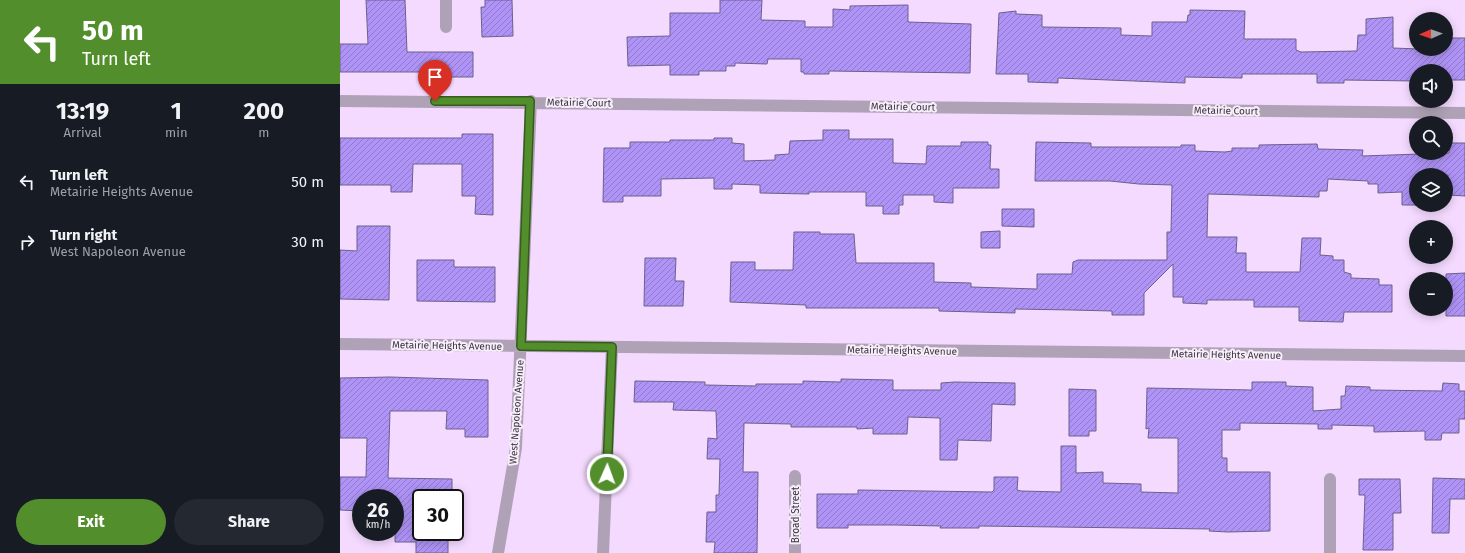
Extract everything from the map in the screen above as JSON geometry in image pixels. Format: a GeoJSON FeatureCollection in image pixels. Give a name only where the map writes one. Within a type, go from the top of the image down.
{"type":"FeatureCollection","features":[{"type":"Feature","properties":{"kind":"street"},"geometry":{"type":"LineString","coordinates":[[446,0],[446,27]]}},
{"type":"Feature","properties":{"kind":"street","name":"Metairie Court"},"geometry":{"type":"LineString","coordinates":[[340,100],[530,101],[1465,114]]}},
{"type":"Feature","properties":{"kind":"street","name":"West Napoleon Avenue"},"geometry":{"type":"LineString","coordinates":[[498,553],[516,448],[530,101]]}},
{"type":"Feature","properties":{"kind":"street","name":"Metairie Heights Avenue"},"geometry":{"type":"LineString","coordinates":[[340,344],[1465,356]]}},
{"type":"Feature","properties":{"kind":"street"},"geometry":{"type":"LineString","coordinates":[[604,553],[612,347]]}},
{"type":"Feature","properties":{"kind":"street","name":"Broad Street"},"geometry":{"type":"LineString","coordinates":[[795,476],[795,553]]}},
{"type":"Feature","properties":{"kind":"street"},"geometry":{"type":"LineString","coordinates":[[1330,479],[1330,553]]}},
{"type":"Feature","properties":{"kind":"building"},"geometry":{"type":"Polygon","coordinates":[[[366,0],[405,0],[407,52],[473,52],[473,77],[420,77],[420,72],[340,72],[340,44],[368,44],[366,0]]]}},
{"type":"Feature","properties":{"kind":"building"},"geometry":{"type":"Polygon","coordinates":[[[485,0],[512,0],[513,36],[482,37],[481,7],[485,7],[485,0]]]}},
{"type":"Feature","properties":{"kind":"building"},"geometry":{"type":"Polygon","coordinates":[[[720,0],[762,0],[761,20],[805,21],[805,27],[833,27],[833,9],[850,10],[850,6],[908,5],[908,22],[971,24],[970,73],[829,71],[829,74],[804,74],[804,72],[801,72],[801,59],[768,59],[767,64],[735,63],[735,66],[726,66],[726,71],[699,71],[699,75],[670,75],[670,65],[628,66],[627,37],[670,36],[670,13],[720,13],[720,0]]]}},
{"type":"Feature","properties":{"kind":"building"},"geometry":{"type":"Polygon","coordinates":[[[1190,10],[1245,11],[1244,39],[1296,39],[1296,50],[1301,52],[1357,51],[1358,35],[1366,35],[1366,19],[1393,17],[1393,48],[1409,49],[1409,56],[1453,56],[1453,38],[1465,38],[1465,80],[1453,80],[1453,64],[1409,64],[1409,81],[1344,80],[1344,83],[1317,83],[1317,74],[1242,74],[1242,78],[1185,77],[1185,83],[1058,78],[1058,83],[1028,82],[1028,74],[996,74],[999,13],[1016,11],[1016,14],[1042,15],[1042,27],[1121,28],[1121,35],[1152,36],[1152,22],[1187,22],[1188,15],[1190,15],[1190,10]]]}},
{"type":"Feature","properties":{"kind":"building"},"geometry":{"type":"Polygon","coordinates":[[[823,130],[849,130],[849,139],[893,139],[893,163],[926,164],[927,146],[961,146],[961,142],[988,142],[988,145],[991,145],[990,169],[999,169],[999,188],[953,188],[953,203],[934,202],[934,195],[903,195],[903,205],[899,205],[899,214],[883,214],[883,206],[866,206],[866,192],[809,192],[809,194],[760,193],[760,185],[732,184],[732,189],[714,189],[714,178],[661,179],[661,196],[623,196],[623,202],[603,202],[604,148],[630,148],[630,142],[670,142],[670,140],[714,140],[714,138],[732,138],[732,143],[744,144],[744,161],[775,160],[775,155],[789,154],[790,141],[823,140],[823,130]]]}},
{"type":"Feature","properties":{"kind":"building"},"geometry":{"type":"Polygon","coordinates":[[[462,134],[493,134],[493,215],[475,214],[476,196],[462,196],[462,164],[413,164],[412,192],[391,192],[391,185],[340,185],[340,138],[462,138],[462,134]]]}},
{"type":"Feature","properties":{"kind":"building"},"geometry":{"type":"Polygon","coordinates":[[[1036,142],[1091,143],[1091,147],[1181,147],[1181,145],[1195,145],[1195,151],[1225,152],[1232,151],[1232,148],[1259,148],[1259,145],[1317,144],[1318,149],[1363,150],[1362,156],[1409,154],[1409,160],[1453,160],[1453,143],[1465,143],[1465,196],[1453,195],[1453,168],[1409,168],[1409,205],[1402,205],[1402,192],[1378,193],[1378,184],[1368,184],[1368,181],[1328,179],[1327,191],[1319,191],[1319,197],[1208,194],[1207,237],[1237,237],[1236,253],[1246,253],[1246,272],[1300,272],[1302,238],[1321,238],[1320,255],[1333,256],[1333,260],[1344,260],[1344,272],[1351,274],[1351,278],[1379,279],[1379,285],[1392,285],[1392,312],[1344,312],[1343,322],[1299,321],[1299,307],[1254,307],[1254,300],[1207,300],[1207,304],[1183,303],[1183,297],[1173,297],[1173,264],[1144,293],[1144,315],[1112,315],[1112,311],[1072,310],[1015,309],[1015,313],[939,311],[939,308],[806,308],[806,305],[730,302],[731,262],[755,262],[755,270],[793,270],[794,232],[854,234],[856,263],[934,263],[934,282],[971,283],[971,287],[1037,289],[1037,274],[1072,274],[1073,262],[1078,260],[1167,260],[1167,232],[1171,232],[1172,185],[1110,181],[1035,181],[1036,142]]]}},
{"type":"Feature","properties":{"kind":"building"},"geometry":{"type":"Polygon","coordinates":[[[1002,209],[1034,209],[1034,227],[1002,226],[1002,209]]]}},
{"type":"Feature","properties":{"kind":"building"},"geometry":{"type":"Polygon","coordinates":[[[357,226],[390,226],[389,300],[340,299],[340,250],[357,251],[357,226]]]}},
{"type":"Feature","properties":{"kind":"building"},"geometry":{"type":"Polygon","coordinates":[[[1000,231],[1000,248],[981,248],[981,232],[1000,231]]]}},
{"type":"Feature","properties":{"kind":"building"},"geometry":{"type":"Polygon","coordinates":[[[645,258],[676,258],[675,281],[684,281],[683,306],[644,306],[645,258]]]}},
{"type":"Feature","properties":{"kind":"building"},"geometry":{"type":"Polygon","coordinates":[[[417,260],[454,260],[454,267],[495,267],[495,302],[417,301],[417,260]]]}},
{"type":"Feature","properties":{"kind":"building"},"geometry":{"type":"Polygon","coordinates":[[[1465,273],[1465,316],[1453,316],[1453,274],[1465,273]]]}},
{"type":"Feature","properties":{"kind":"building"},"geometry":{"type":"Polygon","coordinates":[[[390,377],[488,380],[488,437],[465,437],[465,429],[446,429],[447,411],[390,411],[388,478],[452,479],[452,489],[412,489],[412,541],[448,541],[448,553],[416,553],[416,542],[395,542],[404,541],[404,489],[352,489],[352,511],[340,510],[340,477],[366,477],[367,438],[340,438],[340,378],[390,377]]]}},
{"type":"Feature","properties":{"kind":"building"},"geometry":{"type":"Polygon","coordinates":[[[841,379],[893,380],[893,390],[941,390],[941,383],[955,382],[1015,383],[1015,405],[992,404],[991,441],[958,440],[957,460],[940,460],[940,418],[908,417],[907,434],[873,434],[873,428],[791,427],[791,424],[744,423],[743,472],[758,472],[757,553],[714,553],[715,542],[706,542],[707,512],[716,512],[716,495],[719,495],[720,459],[707,459],[708,438],[717,439],[716,411],[673,410],[674,402],[634,402],[635,381],[705,382],[705,385],[756,386],[756,384],[803,384],[803,381],[841,382],[841,379]]]}},
{"type":"Feature","properties":{"kind":"building"},"geometry":{"type":"Polygon","coordinates":[[[1252,382],[1286,382],[1286,386],[1313,387],[1313,411],[1341,409],[1341,396],[1345,396],[1346,386],[1370,387],[1370,390],[1442,391],[1443,383],[1459,384],[1459,391],[1465,391],[1465,419],[1459,419],[1459,433],[1442,433],[1441,440],[1425,440],[1425,431],[1374,432],[1374,426],[1332,425],[1332,429],[1318,429],[1318,424],[1240,423],[1240,430],[1222,430],[1222,458],[1227,458],[1227,472],[1270,472],[1270,531],[1228,532],[1209,531],[1210,529],[979,526],[979,528],[940,528],[941,526],[896,525],[848,525],[848,528],[817,528],[817,494],[858,494],[858,490],[992,492],[994,490],[994,477],[1018,477],[1017,490],[1021,491],[1061,492],[1061,446],[1076,446],[1076,473],[1103,472],[1103,483],[1141,484],[1141,492],[1178,493],[1178,438],[1148,438],[1149,428],[1146,429],[1147,388],[1252,390],[1252,382]]]}},
{"type":"Feature","properties":{"kind":"building"},"geometry":{"type":"Polygon","coordinates":[[[1069,389],[1096,390],[1096,431],[1089,431],[1089,436],[1069,436],[1069,389]]]}},
{"type":"Feature","properties":{"kind":"building"},"geometry":{"type":"Polygon","coordinates":[[[1433,478],[1465,479],[1465,499],[1450,499],[1449,533],[1432,533],[1433,478]]]}},
{"type":"Feature","properties":{"kind":"building"},"geometry":{"type":"Polygon","coordinates":[[[1359,479],[1400,479],[1401,513],[1393,513],[1393,550],[1363,550],[1365,495],[1359,495],[1359,479]]]}},
{"type":"Feature","properties":{"kind":"route"},"geometry":{"type":"LineString","coordinates":[[435,101],[530,101],[521,346],[612,347],[607,474]]}}]}
